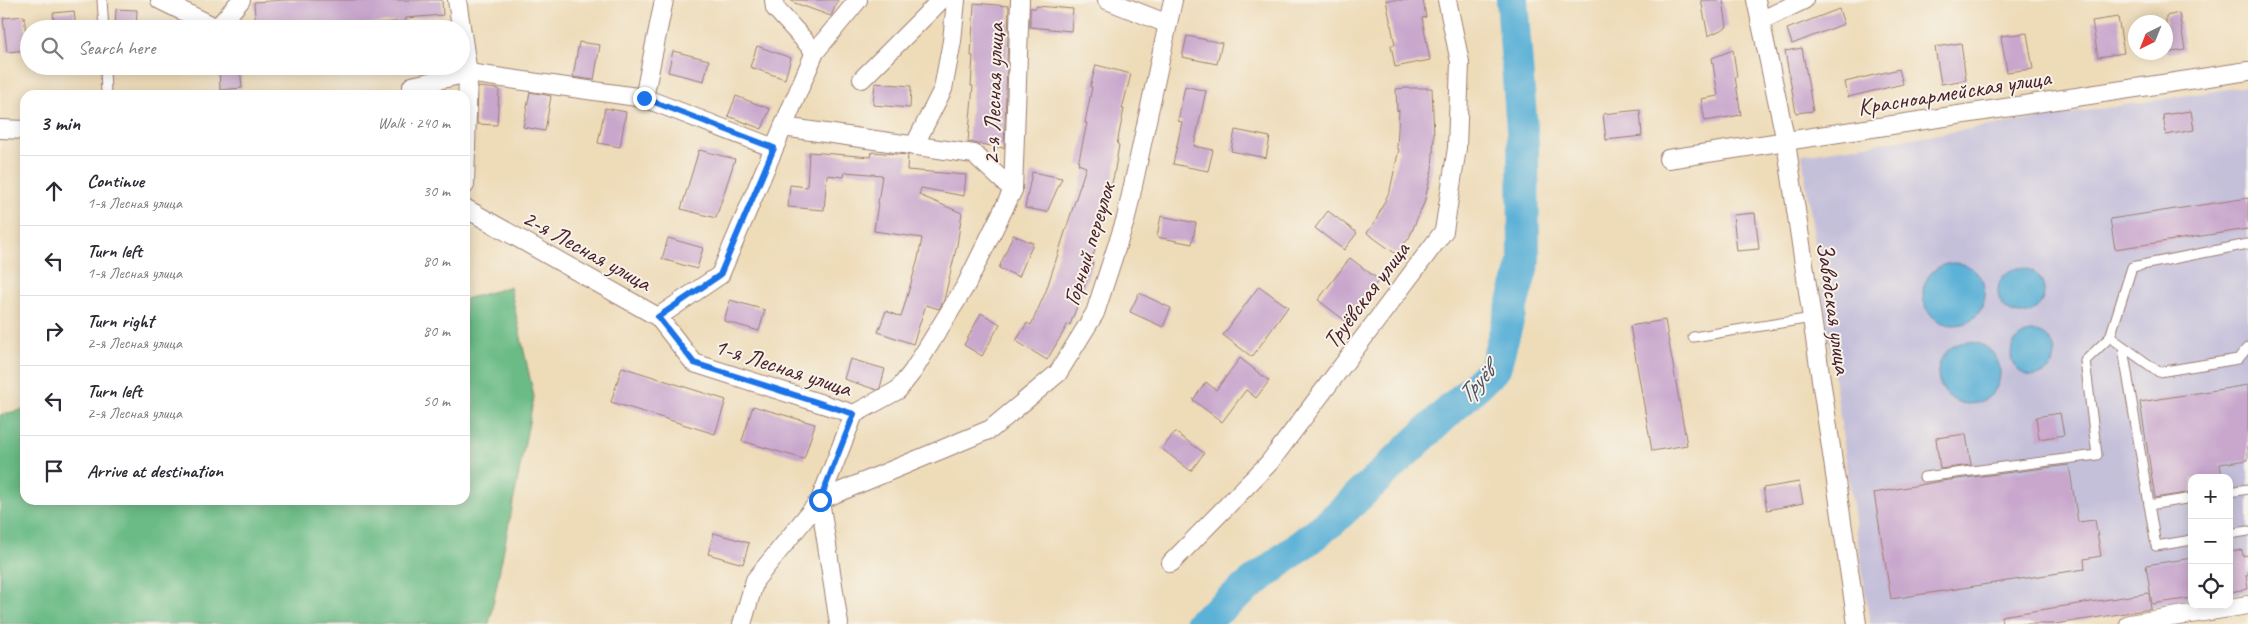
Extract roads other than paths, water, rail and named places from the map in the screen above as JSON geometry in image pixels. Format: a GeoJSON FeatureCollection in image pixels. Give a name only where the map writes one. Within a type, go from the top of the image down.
{"type":"FeatureCollection","features":[{"type":"Feature","properties":{"kind":"street"},"geometry":{"type":"LineString","coordinates":[[160,0],[201,20]]}},
{"type":"Feature","properties":{"kind":"street"},"geometry":{"type":"LineString","coordinates":[[225,20],[241,0]]}},
{"type":"Feature","properties":{"kind":"street"},"geometry":{"type":"LineString","coordinates":[[457,0],[460,20]]}},
{"type":"Feature","properties":{"kind":"street"},"geometry":{"type":"LineString","coordinates":[[644,98],[664,0]]}},
{"type":"Feature","properties":{"kind":"street"},"geometry":{"type":"LineString","coordinates":[[774,0],[775,8],[815,52]]}},
{"type":"Feature","properties":{"kind":"street","name":"2-я Лесная улица"},"geometry":{"type":"LineString","coordinates":[[470,211],[658,317],[720,275],[815,52],[858,0]]}},
{"type":"Feature","properties":{"kind":"street"},"geometry":{"type":"LineString","coordinates":[[862,79],[941,0]]}},
{"type":"Feature","properties":{"kind":"street","name":"2-я Лесная улица"},"geometry":{"type":"LineString","coordinates":[[914,146],[943,88],[952,41],[956,0]]}},
{"type":"Feature","properties":{"kind":"street","name":"2-я Лесная улица"},"geometry":{"type":"LineString","coordinates":[[854,414],[898,390],[913,371],[966,285],[1013,190],[1020,0]]}},
{"type":"Feature","properties":{"kind":"street"},"geometry":{"type":"LineString","coordinates":[[1107,0],[1168,24]]}},
{"type":"Feature","properties":{"kind":"street","name":"Горный переулок"},"geometry":{"type":"LineString","coordinates":[[820,500],[992,429],[1058,374],[1095,314],[1126,218],[1173,0]]}},
{"type":"Feature","properties":{"kind":"street","name":"Труёвская улица"},"geometry":{"type":"LineString","coordinates":[[1171,563],[1270,463],[1444,231],[1457,148],[1460,62],[1447,0]]}},
{"type":"Feature","properties":{"kind":"street","name":"Заводская улица"},"geometry":{"type":"LineString","coordinates":[[1756,0],[1786,142],[1856,624]]}},
{"type":"Feature","properties":{"kind":"street"},"geometry":{"type":"LineString","coordinates":[[1760,21],[1804,0]]}},
{"type":"Feature","properties":{"kind":"street","name":"Красноармейская улица"},"geometry":{"type":"LineString","coordinates":[[1668,160],[2248,71]]}},
{"type":"Feature","properties":{"kind":"street"},"geometry":{"type":"LineString","coordinates":[[470,73],[644,98],[774,148]]}},
{"type":"Feature","properties":{"kind":"street"},"geometry":{"type":"LineString","coordinates":[[412,90],[412,86],[459,75]]}},
{"type":"Feature","properties":{"kind":"street"},"geometry":{"type":"LineString","coordinates":[[468,75],[468,90]]}},
{"type":"Feature","properties":{"kind":"street","name":"2-я Лесная улица"},"geometry":{"type":"LineString","coordinates":[[783,127],[974,154],[1013,190]]}},
{"type":"Feature","properties":{"kind":"street"},"geometry":{"type":"LineString","coordinates":[[0,129],[20,130]]}},
{"type":"Feature","properties":{"kind":"street","name":"1-я Лесная улица"},"geometry":{"type":"LineString","coordinates":[[658,317],[694,363],[854,414],[820,500],[755,580],[742,624]]}},
{"type":"Feature","properties":{"kind":"street"},"geometry":{"type":"LineString","coordinates":[[820,500],[839,624]]}},
{"type":"Feature","properties":{"kind":"street"},"geometry":{"type":"LineString","coordinates":[[2129,624],[2248,605]]}},
{"type":"Feature","properties":{"kind":"lane"},"geometry":{"type":"LineString","coordinates":[[102,0],[103,20]]}},
{"type":"Feature","properties":{"kind":"lane"},"geometry":{"type":"LineString","coordinates":[[105,75],[106,90]]}},
{"type":"Feature","properties":{"kind":"lane"},"geometry":{"type":"LineString","coordinates":[[1924,477],[2097,455],[2085,361],[2110,338],[2132,267],[2248,244]]}},
{"type":"Feature","properties":{"kind":"lane"},"geometry":{"type":"LineString","coordinates":[[1693,337],[1812,318]]}},
{"type":"Feature","properties":{"kind":"lane"},"geometry":{"type":"LineString","coordinates":[[2110,338],[2123,349],[2159,372],[2238,359],[2248,347]]}},
{"type":"Feature","properties":{"kind":"lane"},"geometry":{"type":"LineString","coordinates":[[2123,349],[2156,546],[2188,541]]}},
{"type":"Feature","properties":{"kind":"lane"},"geometry":{"type":"LineString","coordinates":[[2233,491],[2248,489]]}},
{"type":"Feature","properties":{"kind":"lane"},"geometry":{"type":"LineString","coordinates":[[2149,505],[2188,499]]}},
{"type":"Feature","properties":{"kind":"lane"},"geometry":{"type":"LineString","coordinates":[[2233,533],[2248,531]]}},
{"type":"Feature","properties":{"kind":"water"},"geometry":{"type":"Polygon","coordinates":[[[1948,263],[1960,263],[1976,272],[1983,282],[1985,294],[1983,306],[1976,316],[1960,325],[1948,325],[1937,320],[1928,311],[1923,300],[1923,288],[1928,277],[1937,268],[1948,263]]]}},
{"type":"Feature","properties":{"kind":"water"},"geometry":{"type":"Polygon","coordinates":[[[2016,268],[2026,268],[2040,278],[2044,291],[2040,304],[2034,310],[2026,314],[2016,314],[2002,304],[1998,296],[1998,286],[2008,272],[2016,268]]]}},
{"type":"Feature","properties":{"kind":"water"},"geometry":{"type":"Polygon","coordinates":[[[2033,332],[2045,336],[2051,342],[2055,354],[2051,366],[2045,372],[2033,376],[2021,372],[2015,366],[2011,354],[2015,342],[2021,336],[2033,332]]]}},
{"type":"Feature","properties":{"kind":"water"},"geometry":{"type":"Polygon","coordinates":[[[1963,342],[1975,342],[1991,351],[1998,361],[2000,373],[1998,385],[1991,395],[1975,404],[1963,404],[1952,399],[1943,390],[1938,379],[1938,367],[1943,356],[1952,347],[1963,342]]]}},
{"type":"Feature","properties":{"kind":"waterway","name":"Труёв"},"geometry":{"type":"LineString","coordinates":[[1200,624],[1332,521],[1495,368],[1524,262],[1523,143],[1512,0]]}}]}
